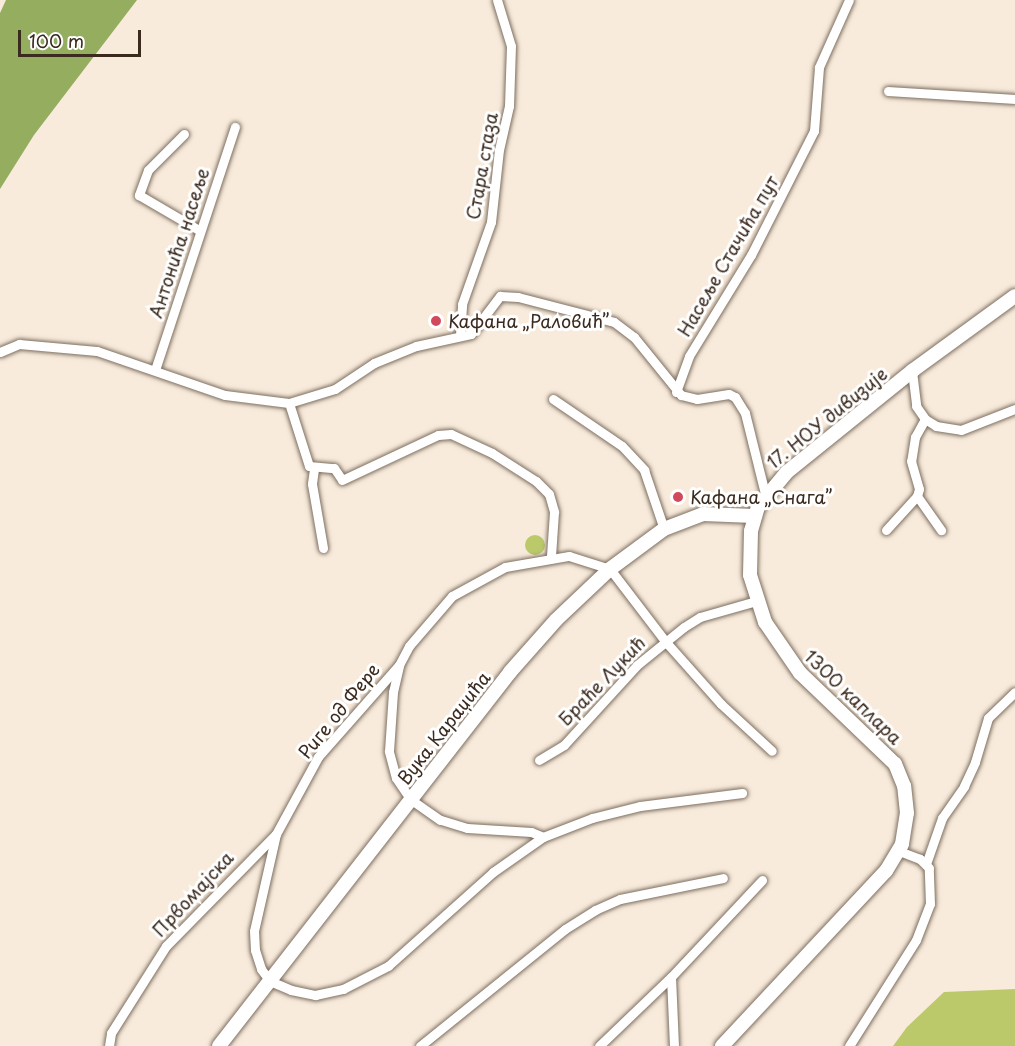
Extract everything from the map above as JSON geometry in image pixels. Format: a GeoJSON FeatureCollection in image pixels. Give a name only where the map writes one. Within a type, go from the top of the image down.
{"type":"FeatureCollection","features":[{"type":"Feature","properties":{"kind":"street","name":"Стара стаза"},"geometry":{"type":"LineString","coordinates":[[460,335],[462,304],[491,222],[499,150],[509,106],[511,46],[497,0]]}},
{"type":"Feature","properties":{"kind":"street","name":"Насеље Стачића пут"},"geometry":{"type":"LineString","coordinates":[[676,392],[689,356],[751,255],[814,131],[819,67],[849,0]]}},
{"type":"Feature","properties":{"kind":"street"},"geometry":{"type":"LineString","coordinates":[[888,91],[1015,99]]}},
{"type":"Feature","properties":{"kind":"street","name":"Антонића насеље"},"geometry":{"type":"LineString","coordinates":[[155,370],[199,230],[235,128]]}},
{"type":"Feature","properties":{"kind":"street"},"geometry":{"type":"LineString","coordinates":[[184,134],[148,170],[139,195],[199,230]]}},
{"type":"Feature","properties":{"kind":"street","name":"17. НОУ дивизије"},"geometry":{"type":"LineString","coordinates":[[765,494],[787,472],[912,371],[1015,296]]}},
{"type":"Feature","properties":{"kind":"street"},"geometry":{"type":"LineString","coordinates":[[0,352],[19,344],[97,351],[225,395],[289,403],[334,389],[374,363],[416,346],[471,334],[500,297],[603,317],[634,337],[676,392],[697,399],[729,394],[741,403],[765,494]]}},
{"type":"Feature","properties":{"kind":"street","name":"17. НОУ дивизије"},"geometry":{"type":"LineString","coordinates":[[912,371],[916,406],[925,419]]}},
{"type":"Feature","properties":{"kind":"street"},"geometry":{"type":"LineString","coordinates":[[553,399],[622,446],[644,470],[664,529]]}},
{"type":"Feature","properties":{"kind":"street"},"geometry":{"type":"LineString","coordinates":[[289,403],[303,458],[314,469],[334,468],[342,480],[438,435],[451,434],[492,453],[544,488],[554,512],[551,556]]}},
{"type":"Feature","properties":{"kind":"street"},"geometry":{"type":"LineString","coordinates":[[886,530],[917,495],[919,489],[911,453],[925,419],[959,431],[1015,409]]}},
{"type":"Feature","properties":{"kind":"street"},"geometry":{"type":"LineString","coordinates":[[314,469],[312,484],[323,549]]}},
{"type":"Feature","properties":{"kind":"street","name":"1300 каплара"},"geometry":{"type":"LineString","coordinates":[[722,1046],[886,871],[899,851],[907,805],[903,780],[895,764],[793,665],[756,601],[750,566],[754,516],[765,494]]}},
{"type":"Feature","properties":{"kind":"street"},"geometry":{"type":"LineString","coordinates":[[917,495],[941,530]]}},
{"type":"Feature","properties":{"kind":"street","name":"Вука Караџића"},"geometry":{"type":"LineString","coordinates":[[219,1046],[517,664],[610,569],[664,529],[703,514],[754,516]]}},
{"type":"Feature","properties":{"kind":"street"},"geometry":{"type":"LineString","coordinates":[[543,837],[531,832],[467,828],[440,820],[411,800],[396,778],[388,751],[399,665],[409,646],[452,596],[505,567],[551,556],[569,556],[610,569],[665,641],[721,704],[772,751]]}},
{"type":"Feature","properties":{"kind":"street","name":"Браће Лукић"},"geometry":{"type":"LineString","coordinates":[[539,760],[564,745],[637,665],[665,641],[700,617],[756,601]]}},
{"type":"Feature","properties":{"kind":"street","name":"Риге од Фере"},"geometry":{"type":"LineString","coordinates":[[270,981],[261,969],[254,931],[276,834],[318,757],[399,665]]}},
{"type":"Feature","properties":{"kind":"street"},"geometry":{"type":"LineString","coordinates":[[926,864],[942,818],[972,768],[988,718],[1015,692]]}},
{"type":"Feature","properties":{"kind":"street"},"geometry":{"type":"LineString","coordinates":[[270,981],[315,995],[352,985],[388,966],[493,872],[543,837],[640,806],[742,794]]}},
{"type":"Feature","properties":{"kind":"street","name":"Првомајска"},"geometry":{"type":"LineString","coordinates":[[110,1046],[111,1033],[166,946],[276,834]]}},
{"type":"Feature","properties":{"kind":"street"},"geometry":{"type":"LineString","coordinates":[[849,1046],[920,933],[932,895],[932,876],[926,864],[899,851]]}},
{"type":"Feature","properties":{"kind":"street"},"geometry":{"type":"LineString","coordinates":[[420,1046],[566,929],[595,910],[620,899],[723,878]]}},
{"type":"Feature","properties":{"kind":"street"},"geometry":{"type":"LineString","coordinates":[[599,1046],[672,977],[762,880]]}},
{"type":"Feature","properties":{"kind":"street"},"geometry":{"type":"LineString","coordinates":[[672,977],[674,1046]]}},
{"type":"Feature","properties":{"kind":"green space"},"geometry":{"type":"Polygon","coordinates":[[[6,0],[137,0],[34,135],[0,189],[0,13],[6,0]]]}},
{"type":"Feature","properties":{"kind":"green space"},"geometry":{"type":"Polygon","coordinates":[[[535,535],[542,538],[545,545],[542,552],[535,555],[528,552],[525,545],[528,538],[535,535]]]}},
{"type":"Feature","properties":{"kind":"green space"},"geometry":{"type":"Polygon","coordinates":[[[1015,989],[1015,1046],[893,1046],[907,1027],[944,992],[1015,989]]]}},
{"type":"Feature","properties":{"kind":"place","name":"Кафана „Раловић”"},"geometry":{"type":"Point","coordinates":[436,321]}},
{"type":"Feature","properties":{"kind":"place","name":"Кафана „Снага”"},"geometry":{"type":"Point","coordinates":[678,497]}}]}
